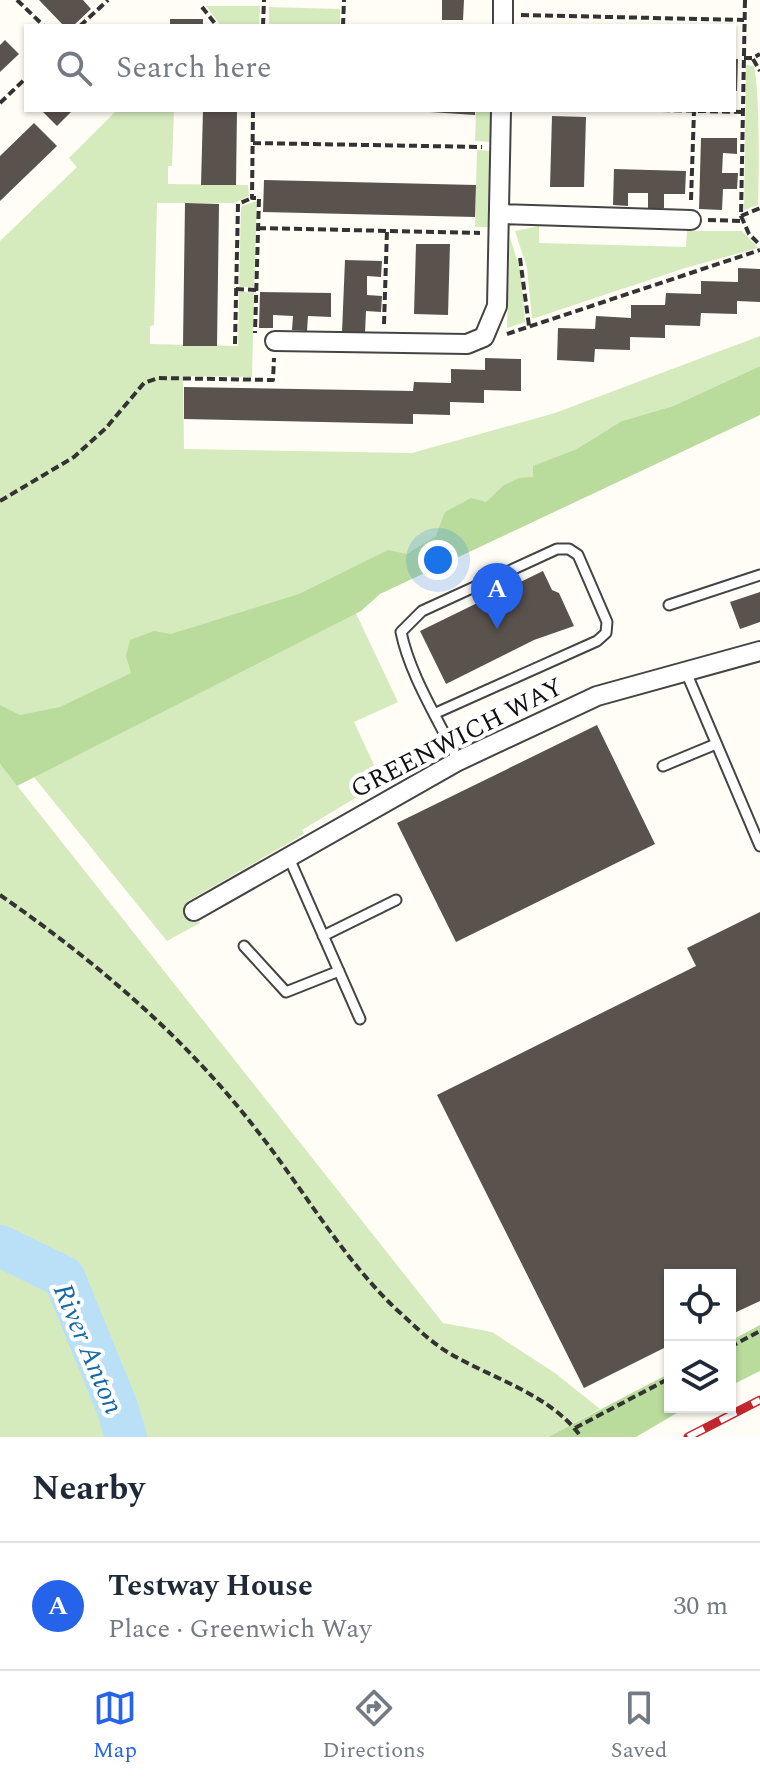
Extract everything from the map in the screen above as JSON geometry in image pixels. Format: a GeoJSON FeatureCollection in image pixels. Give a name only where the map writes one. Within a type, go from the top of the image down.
{"type":"FeatureCollection","features":[{"type":"Feature","properties":{"kind":"street"},"geometry":{"type":"LineString","coordinates":[[275,341],[467,344],[488,332],[497,306],[501,112]]}},
{"type":"Feature","properties":{"kind":"street"},"geometry":{"type":"LineString","coordinates":[[499,214],[691,220]]}},
{"type":"Feature","properties":{"kind":"street","name":"GREENWICH WAY"},"geometry":{"type":"LineString","coordinates":[[194,911],[458,761],[597,696],[760,651]]}},
{"type":"Feature","properties":{"kind":"lane"},"geometry":{"type":"LineString","coordinates":[[436,713],[597,641],[606,633],[607,622],[578,555],[569,549],[557,549],[408,620],[401,632],[404,645],[458,761]]}},
{"type":"Feature","properties":{"kind":"lane"},"geometry":{"type":"LineString","coordinates":[[669,605],[760,575]]}},
{"type":"Feature","properties":{"kind":"lane"},"geometry":{"type":"LineString","coordinates":[[686,672],[760,846]]}},
{"type":"Feature","properties":{"kind":"lane"},"geometry":{"type":"LineString","coordinates":[[663,766],[716,744]]}},
{"type":"Feature","properties":{"kind":"lane"},"geometry":{"type":"LineString","coordinates":[[289,858],[360,1019]]}},
{"type":"Feature","properties":{"kind":"lane"},"geometry":{"type":"LineString","coordinates":[[323,936],[396,900]]}},
{"type":"Feature","properties":{"kind":"lane"},"geometry":{"type":"LineString","coordinates":[[244,946],[286,992],[339,971]]}},
{"type":"Feature","properties":{"kind":"path"},"geometry":{"type":"LineString","coordinates":[[17,0],[42,24]]}},
{"type":"Feature","properties":{"kind":"path"},"geometry":{"type":"LineString","coordinates":[[82,24],[108,0]]}},
{"type":"Feature","properties":{"kind":"path"},"geometry":{"type":"LineString","coordinates":[[263,24],[264,0]]}},
{"type":"Feature","properties":{"kind":"path"},"geometry":{"type":"LineString","coordinates":[[343,24],[344,0]]}},
{"type":"Feature","properties":{"kind":"path"},"geometry":{"type":"LineString","coordinates":[[488,332],[507,334],[760,247],[742,218],[745,0]]}},
{"type":"Feature","properties":{"kind":"path"},"geometry":{"type":"LineString","coordinates":[[202,7],[215,24]]}},
{"type":"Feature","properties":{"kind":"path"},"geometry":{"type":"LineString","coordinates":[[503,14],[744,20]]}},
{"type":"Feature","properties":{"kind":"path"},"geometry":{"type":"LineString","coordinates":[[743,58],[760,54]]}},
{"type":"Feature","properties":{"kind":"path"},"geometry":{"type":"LineString","coordinates":[[753,58],[760,71]]}},
{"type":"Feature","properties":{"kind":"path"},"geometry":{"type":"LineString","coordinates":[[0,103],[24,80]]}},
{"type":"Feature","properties":{"kind":"path"},"geometry":{"type":"LineString","coordinates":[[252,198],[253,112]]}},
{"type":"Feature","properties":{"kind":"path"},"geometry":{"type":"LineString","coordinates":[[694,112],[691,220],[742,218],[760,208]]}},
{"type":"Feature","properties":{"kind":"path"},"geometry":{"type":"LineString","coordinates":[[736,112],[742,112]]}},
{"type":"Feature","properties":{"kind":"path"},"geometry":{"type":"LineString","coordinates":[[253,143],[500,148]]}},
{"type":"Feature","properties":{"kind":"path"},"geometry":{"type":"LineString","coordinates":[[0,501],[93,441],[144,383],[158,378],[273,380],[275,341],[254,340],[259,198],[238,204],[235,344]]}},
{"type":"Feature","properties":{"kind":"path"},"geometry":{"type":"LineString","coordinates":[[258,228],[498,233]]}},
{"type":"Feature","properties":{"kind":"path"},"geometry":{"type":"LineString","coordinates":[[384,342],[387,230]]}},
{"type":"Feature","properties":{"kind":"path"},"geometry":{"type":"LineString","coordinates":[[519,255],[529,326]]}},
{"type":"Feature","properties":{"kind":"path"},"geometry":{"type":"LineString","coordinates":[[236,289],[256,290]]}},
{"type":"Feature","properties":{"kind":"path"},"geometry":{"type":"LineString","coordinates":[[0,895],[106,973],[178,1041],[254,1126],[385,1298],[425,1336],[448,1353],[538,1401],[575,1428],[581,1437]]}},
{"type":"Feature","properties":{"kind":"path"},"geometry":{"type":"LineString","coordinates":[[736,1344],[760,1331]]}},
{"type":"Feature","properties":{"kind":"path"},"geometry":{"type":"LineString","coordinates":[[575,1428],[664,1381]]}},
{"type":"Feature","properties":{"kind":"green space"},"geometry":{"type":"Polygon","coordinates":[[[206,6],[260,6],[259,24],[220,24],[206,6]]]}},
{"type":"Feature","properties":{"kind":"green space"},"geometry":{"type":"Polygon","coordinates":[[[269,7],[340,9],[340,24],[269,24],[269,7]]]}},
{"type":"Feature","properties":{"kind":"green space"},"geometry":{"type":"Polygon","coordinates":[[[746,65],[754,66],[756,80],[759,172],[758,205],[744,210],[746,65]]]}},
{"type":"Feature","properties":{"kind":"green space"},"geometry":{"type":"Polygon","coordinates":[[[115,112],[174,112],[172,166],[168,166],[168,184],[248,185],[249,196],[234,203],[157,203],[154,325],[150,326],[150,344],[238,346],[239,292],[254,292],[252,377],[183,376],[184,449],[412,453],[555,413],[760,336],[760,366],[673,406],[622,421],[592,456],[308,607],[0,763],[0,241],[77,167],[69,158],[115,112]]]}},
{"type":"Feature","properties":{"kind":"green space"},"geometry":{"type":"Polygon","coordinates":[[[476,112],[494,112],[493,142],[475,141],[476,112]]]}},
{"type":"Feature","properties":{"kind":"green space"},"geometry":{"type":"Polygon","coordinates":[[[477,150],[494,151],[492,227],[475,227],[477,150]]]}},
{"type":"Feature","properties":{"kind":"green space"},"geometry":{"type":"Polygon","coordinates":[[[257,201],[254,287],[239,287],[241,206],[257,201]]]}},
{"type":"Feature","properties":{"kind":"green space"},"geometry":{"type":"Polygon","coordinates":[[[539,226],[539,243],[686,247],[687,231],[742,231],[758,248],[685,268],[532,319],[527,268],[515,231],[539,226]]]}},
{"type":"Feature","properties":{"kind":"green space"},"geometry":{"type":"Polygon","coordinates":[[[510,237],[521,273],[525,322],[507,328],[510,237]]]}},
{"type":"Feature","properties":{"kind":"green space"},"geometry":{"type":"Polygon","coordinates":[[[760,366],[760,415],[380,594],[361,611],[17,786],[0,764],[0,705],[20,715],[60,707],[131,673],[126,656],[130,640],[154,631],[171,634],[299,594],[388,550],[407,554],[436,536],[445,512],[471,498],[486,502],[504,485],[519,478],[533,477],[533,466],[577,449],[622,421],[673,406],[760,366]]]}},
{"type":"Feature","properties":{"kind":"green space"},"geometry":{"type":"Polygon","coordinates":[[[351,603],[398,702],[354,722],[382,782],[302,830],[304,834],[188,901],[200,923],[167,941],[33,776],[351,603]]]}},
{"type":"Feature","properties":{"kind":"green space"},"geometry":{"type":"Polygon","coordinates":[[[0,764],[443,1323],[492,1332],[555,1373],[600,1409],[548,1437],[0,1437],[0,764]]]}},
{"type":"Feature","properties":{"kind":"green space"},"geometry":{"type":"Polygon","coordinates":[[[760,1325],[760,1371],[736,1383],[736,1341],[736,1338],[760,1325]]]}},
{"type":"Feature","properties":{"kind":"green space"},"geometry":{"type":"Polygon","coordinates":[[[664,1376],[664,1413],[677,1413],[636,1437],[548,1437],[664,1376]]]}},
{"type":"Feature","properties":{"kind":"building"},"geometry":{"type":"Polygon","coordinates":[[[39,0],[83,0],[91,9],[75,24],[62,24],[39,0]]]}},
{"type":"Feature","properties":{"kind":"building"},"geometry":{"type":"Polygon","coordinates":[[[442,0],[464,0],[463,20],[442,20],[442,0]]]}},
{"type":"Feature","properties":{"kind":"building"},"geometry":{"type":"Polygon","coordinates":[[[170,19],[203,19],[203,24],[170,24],[170,19]]]}},
{"type":"Feature","properties":{"kind":"building"},"geometry":{"type":"Polygon","coordinates":[[[5,40],[19,54],[0,72],[0,45],[5,40]]]}},
{"type":"Feature","properties":{"kind":"building"},"geometry":{"type":"Polygon","coordinates":[[[736,59],[738,59],[737,91],[736,59]]]}},
{"type":"Feature","properties":{"kind":"building"},"geometry":{"type":"Polygon","coordinates":[[[43,112],[71,112],[57,126],[43,112]]]}},
{"type":"Feature","properties":{"kind":"building"},"geometry":{"type":"Polygon","coordinates":[[[203,112],[237,112],[236,185],[201,185],[203,112]]]}},
{"type":"Feature","properties":{"kind":"building"},"geometry":{"type":"Polygon","coordinates":[[[430,112],[475,112],[475,115],[430,112]]]}},
{"type":"Feature","properties":{"kind":"building"},"geometry":{"type":"Polygon","coordinates":[[[552,116],[586,117],[584,187],[550,187],[552,116]]]}},
{"type":"Feature","properties":{"kind":"building"},"geometry":{"type":"Polygon","coordinates":[[[34,123],[57,146],[0,201],[0,156],[34,123]]]}},
{"type":"Feature","properties":{"kind":"building"},"geometry":{"type":"Polygon","coordinates":[[[701,138],[737,138],[737,154],[723,153],[722,173],[738,173],[737,189],[723,189],[722,210],[699,209],[701,138]]]}},
{"type":"Feature","properties":{"kind":"building"},"geometry":{"type":"Polygon","coordinates":[[[614,169],[686,171],[685,194],[664,194],[664,208],[648,208],[648,193],[628,193],[628,206],[613,205],[614,169]]]}},
{"type":"Feature","properties":{"kind":"building"},"geometry":{"type":"Polygon","coordinates":[[[264,180],[476,185],[475,217],[263,212],[264,180]]]}},
{"type":"Feature","properties":{"kind":"building"},"geometry":{"type":"Polygon","coordinates":[[[185,203],[219,204],[217,346],[183,346],[185,203]]]}},
{"type":"Feature","properties":{"kind":"building"},"geometry":{"type":"Polygon","coordinates":[[[416,244],[450,244],[448,315],[414,314],[416,244]]]}},
{"type":"Feature","properties":{"kind":"building"},"geometry":{"type":"Polygon","coordinates":[[[345,260],[382,261],[381,277],[367,276],[367,295],[382,296],[381,312],[366,311],[365,333],[342,332],[345,260]]]}},
{"type":"Feature","properties":{"kind":"building"},"geometry":{"type":"Polygon","coordinates":[[[738,268],[760,269],[760,302],[737,301],[737,314],[701,313],[700,326],[665,325],[665,338],[630,337],[630,350],[595,349],[594,362],[557,360],[558,328],[595,329],[596,316],[631,318],[631,305],[665,305],[666,293],[701,294],[701,281],[738,282],[738,268]]]}},
{"type":"Feature","properties":{"kind":"building"},"geometry":{"type":"Polygon","coordinates":[[[260,292],[331,293],[331,317],[308,316],[307,331],[292,330],[293,316],[273,315],[273,328],[259,328],[260,292]]]}},
{"type":"Feature","properties":{"kind":"building"},"geometry":{"type":"Polygon","coordinates":[[[485,358],[521,359],[521,391],[484,390],[484,403],[450,402],[450,415],[413,414],[413,424],[184,419],[184,387],[413,391],[414,382],[451,383],[451,369],[485,370],[485,358]]]}},
{"type":"Feature","properties":{"kind":"building"},"geometry":{"type":"Polygon","coordinates":[[[543,571],[552,590],[559,593],[574,626],[534,640],[446,684],[420,631],[543,571]]]}},
{"type":"Feature","properties":{"kind":"building"},"geometry":{"type":"Polygon","coordinates":[[[760,592],[760,622],[740,629],[730,602],[760,592]]]}},
{"type":"Feature","properties":{"kind":"building"},"geometry":{"type":"Polygon","coordinates":[[[597,725],[655,844],[456,942],[397,823],[597,725]]]}},
{"type":"Feature","properties":{"kind":"building"},"geometry":{"type":"Polygon","coordinates":[[[760,912],[760,1301],[736,1312],[736,1269],[664,1269],[664,1348],[584,1388],[437,1095],[696,966],[687,948],[760,912]]]}},
{"type":"Feature","properties":{"kind":"waterway","name":"River Anton"},"geometry":{"type":"LineString","coordinates":[[0,1246],[64,1277],[117,1407],[126,1437]]}},
{"type":"Feature","properties":{"kind":"railway"},"geometry":{"type":"LineString","coordinates":[[688,1437],[760,1400]]}},
{"type":"Feature","properties":{"kind":"place","name":"Testway House"},"geometry":{"type":"Point","coordinates":[497,629]}}]}
